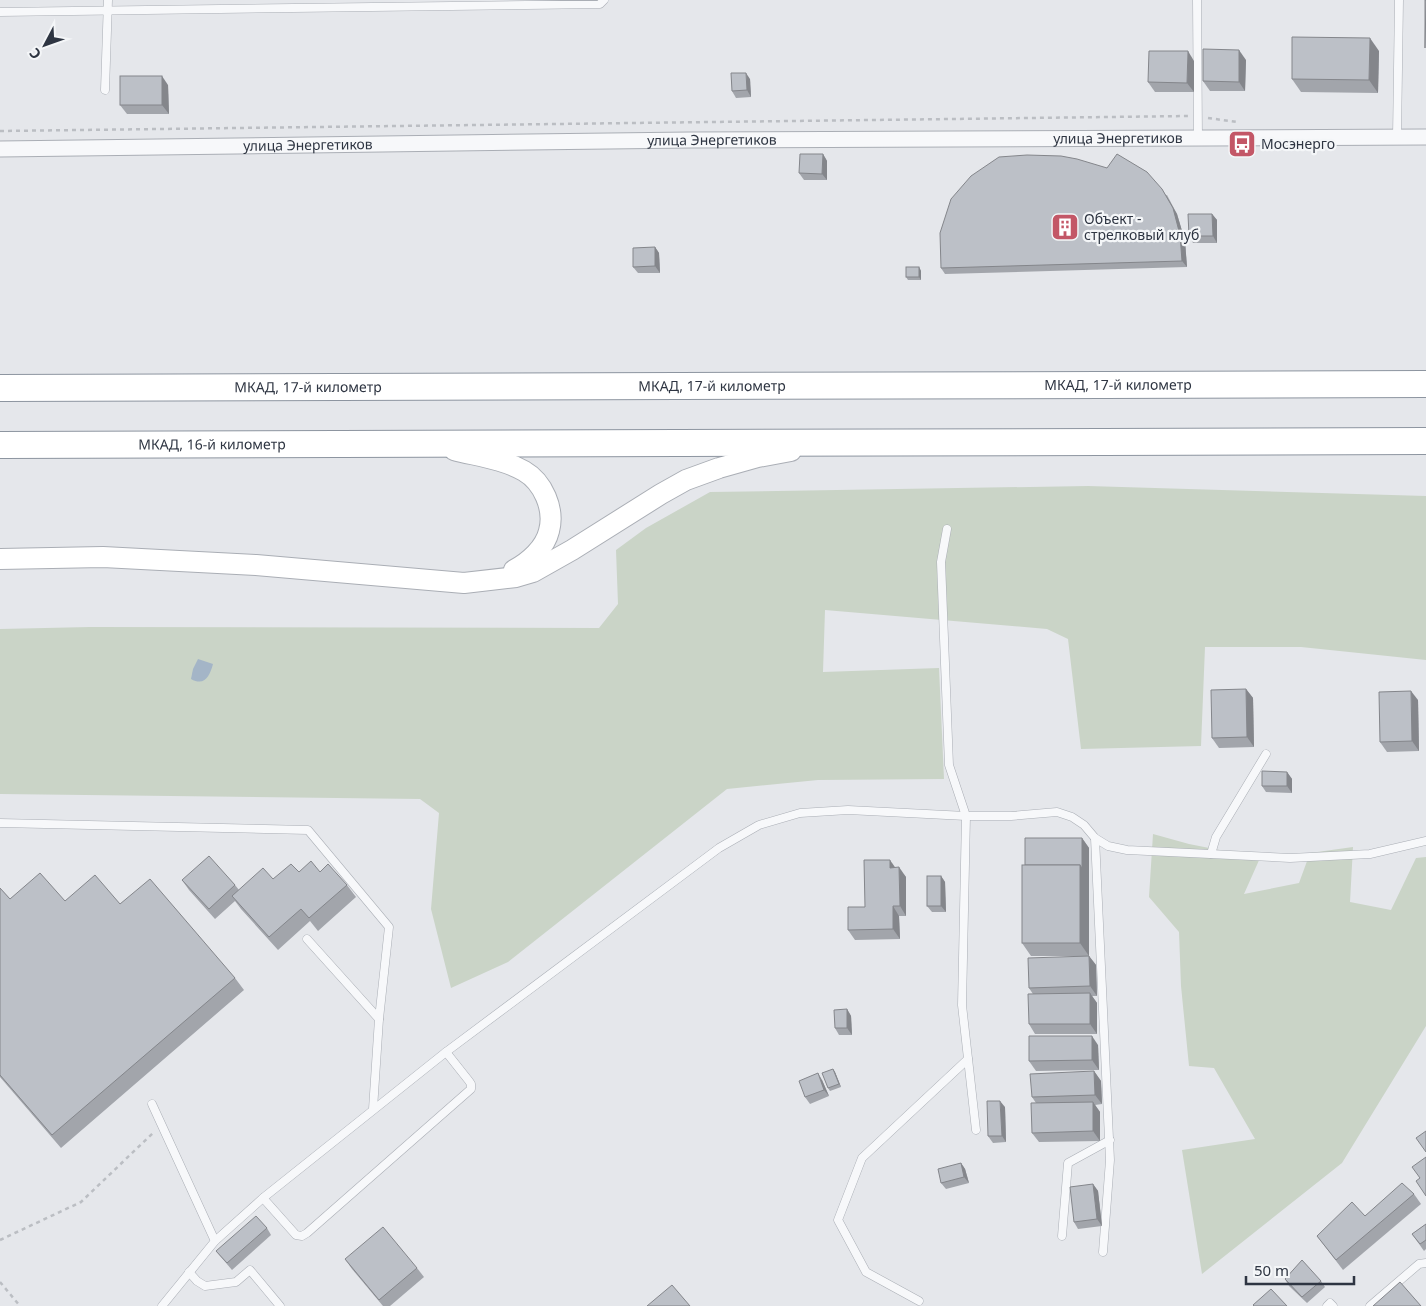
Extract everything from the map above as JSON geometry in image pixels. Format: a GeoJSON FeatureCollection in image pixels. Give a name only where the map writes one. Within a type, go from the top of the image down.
{"type":"FeatureCollection","features":[{"type":"Feature","properties":{"kind":"highway","name":"МКАД, 17-й километр"},"geometry":{"type":"LineString","coordinates":[[0,388],[1426,384]]}},
{"type":"Feature","properties":{"kind":"highway"},"geometry":{"type":"LineString","coordinates":[[426,443],[1426,440]]}},
{"type":"Feature","properties":{"kind":"highway","name":"МКАД, 16-й километр"},"geometry":{"type":"LineString","coordinates":[[0,445],[426,443]]}},
{"type":"Feature","properties":{"kind":"main road"},"geometry":{"type":"LineString","coordinates":[[0,559],[103,557],[256,565],[464,583],[516,577],[533,572],[686,480],[758,457],[842,442]]}},
{"type":"Feature","properties":{"kind":"main road"},"geometry":{"type":"LineString","coordinates":[[426,443],[512,465],[536,481],[545,495],[550,510],[550,530],[543,544],[534,556],[526,562],[494,580]]}},
{"type":"Feature","properties":{"kind":"street","name":"улица Энергетиков"},"geometry":{"type":"LineString","coordinates":[[0,149],[700,140],[1426,137]]}},
{"type":"Feature","properties":{"kind":"lane"},"geometry":{"type":"LineString","coordinates":[[105,90],[108,0]]}},
{"type":"Feature","properties":{"kind":"lane"},"geometry":{"type":"LineString","coordinates":[[0,12],[600,4],[604,0]]}},
{"type":"Feature","properties":{"kind":"lane"},"geometry":{"type":"LineString","coordinates":[[1197,0],[1198,138]]}},
{"type":"Feature","properties":{"kind":"lane"},"geometry":{"type":"LineString","coordinates":[[1397,137],[1398,0]]}},
{"type":"Feature","properties":{"kind":"lane"},"geometry":{"type":"LineString","coordinates":[[947,529],[941,562],[949,765],[966,816],[962,1005],[976,1130]]}},
{"type":"Feature","properties":{"kind":"lane"},"geometry":{"type":"LineString","coordinates":[[1211,854],[1216,836],[1266,754]]}},
{"type":"Feature","properties":{"kind":"lane"},"geometry":{"type":"LineString","coordinates":[[162,1306],[215,1242],[263,1198],[373,1109],[446,1052],[719,848],[758,825],[800,813],[848,810],[966,816],[1011,816],[1057,812],[1072,817],[1084,825],[1095,838],[1108,846],[1127,850],[1290,858],[1370,854],[1426,841]]}},
{"type":"Feature","properties":{"kind":"lane"},"geometry":{"type":"LineString","coordinates":[[0,823],[308,830],[389,927],[378,1018],[373,1109]]}},
{"type":"Feature","properties":{"kind":"lane"},"geometry":{"type":"LineString","coordinates":[[1095,838],[1110,1140],[1103,1252]]}},
{"type":"Feature","properties":{"kind":"lane"},"geometry":{"type":"LineString","coordinates":[[307,939],[378,1018]]}},
{"type":"Feature","properties":{"kind":"lane"},"geometry":{"type":"LineString","coordinates":[[263,1198],[296,1235],[302,1236],[470,1088],[471,1084],[469,1081],[446,1052]]}},
{"type":"Feature","properties":{"kind":"lane"},"geometry":{"type":"LineString","coordinates":[[920,1301],[866,1272],[838,1220],[862,1158],[968,1059]]}},
{"type":"Feature","properties":{"kind":"lane"},"geometry":{"type":"LineString","coordinates":[[152,1104],[215,1242]]}},
{"type":"Feature","properties":{"kind":"lane"},"geometry":{"type":"LineString","coordinates":[[1062,1236],[1068,1163],[1110,1140]]}},
{"type":"Feature","properties":{"kind":"lane"},"geometry":{"type":"LineString","coordinates":[[1370,1306],[1419,1264],[1426,1263]]}},
{"type":"Feature","properties":{"kind":"lane"},"geometry":{"type":"LineString","coordinates":[[189,1272],[197,1281],[205,1286],[236,1282],[250,1270],[280,1306]]}},
{"type":"Feature","properties":{"kind":"lane"},"geometry":{"type":"LineString","coordinates":[[1327,1306],[1330,1303],[1333,1306]]}},
{"type":"Feature","properties":{"kind":"path"},"geometry":{"type":"LineString","coordinates":[[0,1240],[81,1202],[161,1125]]}},
{"type":"Feature","properties":{"kind":"path"},"geometry":{"type":"LineString","coordinates":[[0,1282],[20,1306]]}},
{"type":"Feature","properties":{"kind":"shaded area"},"geometry":{"type":"Polygon","coordinates":[[[1088,486],[1426,496],[1426,660],[1301,647],[1205,647],[1201,746],[1081,749],[1068,639],[1047,629],[825,610],[823,672],[939,668],[944,779],[818,780],[727,789],[508,962],[451,988],[431,909],[439,813],[420,799],[0,794],[0,629],[90,627],[599,628],[618,604],[616,550],[646,528],[710,492],[1088,486]]]}},
{"type":"Feature","properties":{"kind":"shaded area"},"geometry":{"type":"Polygon","coordinates":[[[1153,834],[1189,844],[1260,858],[1244,894],[1299,883],[1310,853],[1353,847],[1350,902],[1391,910],[1416,858],[1426,857],[1426,1026],[1342,1163],[1202,1274],[1182,1150],[1255,1139],[1214,1068],[1189,1066],[1181,986],[1179,932],[1149,897],[1153,834]]]}},
{"type":"Feature","properties":{"kind":"water"},"geometry":{"type":"Polygon","coordinates":[[[198,659],[213,664],[206,679],[200,682],[191,679],[198,659]]]}},
{"type":"Feature","properties":{"kind":"building"},"geometry":{"type":"Polygon","coordinates":[[[1425,0],[1426,0],[1425,48],[1425,0]]]}},
{"type":"Feature","properties":{"kind":"building"},"geometry":{"type":"Polygon","coordinates":[[[1292,37],[1370,38],[1369,80],[1292,79],[1292,37]]]}},
{"type":"Feature","properties":{"kind":"building"},"geometry":{"type":"Polygon","coordinates":[[[1203,49],[1239,50],[1239,82],[1203,81],[1203,49]]]}},
{"type":"Feature","properties":{"kind":"building"},"geometry":{"type":"Polygon","coordinates":[[[1149,51],[1188,51],[1187,83],[1148,82],[1149,51]]]}},
{"type":"Feature","properties":{"kind":"building"},"geometry":{"type":"Polygon","coordinates":[[[731,73],[746,73],[747,90],[732,91],[731,73]]]}},
{"type":"Feature","properties":{"kind":"building"},"geometry":{"type":"Polygon","coordinates":[[[120,76],[162,76],[162,105],[120,105],[120,76]]]}},
{"type":"Feature","properties":{"kind":"building"},"geometry":{"type":"Polygon","coordinates":[[[800,154],[823,154],[822,174],[799,173],[800,154]]]}},
{"type":"Feature","properties":{"kind":"building","name":"Объект - стрелковый клуб"},"geometry":{"type":"Polygon","coordinates":[[[1117,154],[1147,172],[1162,189],[1173,208],[1180,235],[1182,261],[941,268],[940,233],[951,199],[971,176],[999,157],[1027,155],[1061,156],[1107,168],[1117,154]]]}},
{"type":"Feature","properties":{"kind":"building"},"geometry":{"type":"Polygon","coordinates":[[[1188,214],[1212,214],[1213,236],[1189,236],[1188,214]]]}},
{"type":"Feature","properties":{"kind":"building"},"geometry":{"type":"Polygon","coordinates":[[[655,247],[655,266],[633,267],[633,248],[655,247]]]}},
{"type":"Feature","properties":{"kind":"building"},"geometry":{"type":"Polygon","coordinates":[[[906,267],[919,267],[919,277],[906,277],[906,267]]]}},
{"type":"Feature","properties":{"kind":"building"},"geometry":{"type":"Polygon","coordinates":[[[1246,689],[1247,737],[1212,738],[1211,690],[1246,689]]]}},
{"type":"Feature","properties":{"kind":"building"},"geometry":{"type":"Polygon","coordinates":[[[1411,691],[1412,741],[1380,742],[1379,692],[1411,691]]]}},
{"type":"Feature","properties":{"kind":"building"},"geometry":{"type":"Polygon","coordinates":[[[1262,771],[1287,772],[1287,786],[1262,786],[1262,771]]]}},
{"type":"Feature","properties":{"kind":"building"},"geometry":{"type":"Polygon","coordinates":[[[1025,838],[1082,838],[1082,868],[1080,865],[1025,865],[1025,838]]]}},
{"type":"Feature","properties":{"kind":"building"},"geometry":{"type":"Polygon","coordinates":[[[209,856],[235,885],[209,909],[182,880],[209,856]]]}},
{"type":"Feature","properties":{"kind":"building"},"geometry":{"type":"Polygon","coordinates":[[[864,860],[890,860],[890,868],[899,867],[900,906],[893,906],[893,929],[848,930],[848,907],[865,907],[864,860]]]}},
{"type":"Feature","properties":{"kind":"building"},"geometry":{"type":"Polygon","coordinates":[[[311,861],[320,872],[328,864],[347,885],[309,918],[301,909],[269,937],[232,896],[263,868],[273,879],[291,864],[299,872],[311,861]]]}},
{"type":"Feature","properties":{"kind":"building"},"geometry":{"type":"Polygon","coordinates":[[[1022,865],[1080,865],[1080,943],[1022,943],[1022,865]]]}},
{"type":"Feature","properties":{"kind":"building"},"geometry":{"type":"Polygon","coordinates":[[[40,873],[65,901],[95,875],[120,904],[150,879],[235,978],[52,1135],[0,1075],[0,888],[10,899],[40,873]]]}},
{"type":"Feature","properties":{"kind":"building"},"geometry":{"type":"Polygon","coordinates":[[[927,876],[941,876],[941,906],[927,906],[927,876]]]}},
{"type":"Feature","properties":{"kind":"building"},"geometry":{"type":"Polygon","coordinates":[[[1089,956],[1090,986],[1029,988],[1028,958],[1089,956]]]}},
{"type":"Feature","properties":{"kind":"building"},"geometry":{"type":"Polygon","coordinates":[[[1090,993],[1090,1024],[1029,1024],[1028,994],[1090,993]]]}},
{"type":"Feature","properties":{"kind":"building"},"geometry":{"type":"Polygon","coordinates":[[[847,1009],[847,1028],[835,1028],[834,1010],[847,1009]]]}},
{"type":"Feature","properties":{"kind":"building"},"geometry":{"type":"Polygon","coordinates":[[[1029,1036],[1092,1036],[1092,1060],[1029,1061],[1029,1036]]]}},
{"type":"Feature","properties":{"kind":"building"},"geometry":{"type":"Polygon","coordinates":[[[833,1069],[839,1084],[828,1088],[822,1073],[833,1069]]]}},
{"type":"Feature","properties":{"kind":"building"},"geometry":{"type":"Polygon","coordinates":[[[1094,1071],[1095,1095],[1032,1097],[1030,1074],[1094,1071]]]}},
{"type":"Feature","properties":{"kind":"building"},"geometry":{"type":"Polygon","coordinates":[[[818,1073],[824,1090],[805,1097],[799,1081],[818,1073]]]}},
{"type":"Feature","properties":{"kind":"building"},"geometry":{"type":"Polygon","coordinates":[[[987,1101],[1000,1101],[1002,1136],[988,1136],[987,1101]]]}},
{"type":"Feature","properties":{"kind":"building"},"geometry":{"type":"Polygon","coordinates":[[[1093,1102],[1093,1131],[1032,1133],[1031,1103],[1093,1102]]]}},
{"type":"Feature","properties":{"kind":"building"},"geometry":{"type":"Polygon","coordinates":[[[1426,1131],[1426,1152],[1416,1138],[1426,1131]]]}},
{"type":"Feature","properties":{"kind":"building"},"geometry":{"type":"Polygon","coordinates":[[[1426,1157],[1426,1196],[1416,1181],[1420,1178],[1412,1167],[1426,1157]]]}},
{"type":"Feature","properties":{"kind":"building"},"geometry":{"type":"Polygon","coordinates":[[[961,1163],[964,1177],[941,1183],[938,1169],[961,1163]]]}},
{"type":"Feature","properties":{"kind":"building"},"geometry":{"type":"Polygon","coordinates":[[[1402,1183],[1414,1194],[1336,1260],[1317,1236],[1352,1202],[1365,1216],[1402,1183]]]}},
{"type":"Feature","properties":{"kind":"building"},"geometry":{"type":"Polygon","coordinates":[[[1093,1184],[1097,1219],[1074,1222],[1070,1187],[1093,1184]]]}},
{"type":"Feature","properties":{"kind":"building"},"geometry":{"type":"Polygon","coordinates":[[[256,1216],[267,1228],[227,1263],[216,1251],[256,1216]]]}},
{"type":"Feature","properties":{"kind":"building"},"geometry":{"type":"Polygon","coordinates":[[[1426,1224],[1426,1240],[1420,1244],[1412,1234],[1426,1224]]]}},
{"type":"Feature","properties":{"kind":"building"},"geometry":{"type":"Polygon","coordinates":[[[383,1227],[417,1268],[379,1300],[345,1259],[383,1227]]]}},
{"type":"Feature","properties":{"kind":"building"},"geometry":{"type":"Polygon","coordinates":[[[1302,1260],[1321,1281],[1302,1297],[1285,1279],[1302,1260]]]}},
{"type":"Feature","properties":{"kind":"building"},"geometry":{"type":"Polygon","coordinates":[[[1400,1282],[1421,1306],[1373,1306],[1400,1282]]]}},
{"type":"Feature","properties":{"kind":"building"},"geometry":{"type":"Polygon","coordinates":[[[672,1285],[690,1306],[647,1306],[672,1285]]]}},
{"type":"Feature","properties":{"kind":"building"},"geometry":{"type":"Polygon","coordinates":[[[1271,1289],[1287,1306],[1253,1305],[1271,1289]]]}},
{"type":"Feature","properties":{"kind":"place","name":"Мосэнерго"},"geometry":{"type":"Point","coordinates":[1242,144]}},
{"type":"Feature","properties":{"kind":"place","name":"Объект - стрелковый клуб"},"geometry":{"type":"Point","coordinates":[1065,227]}}]}
